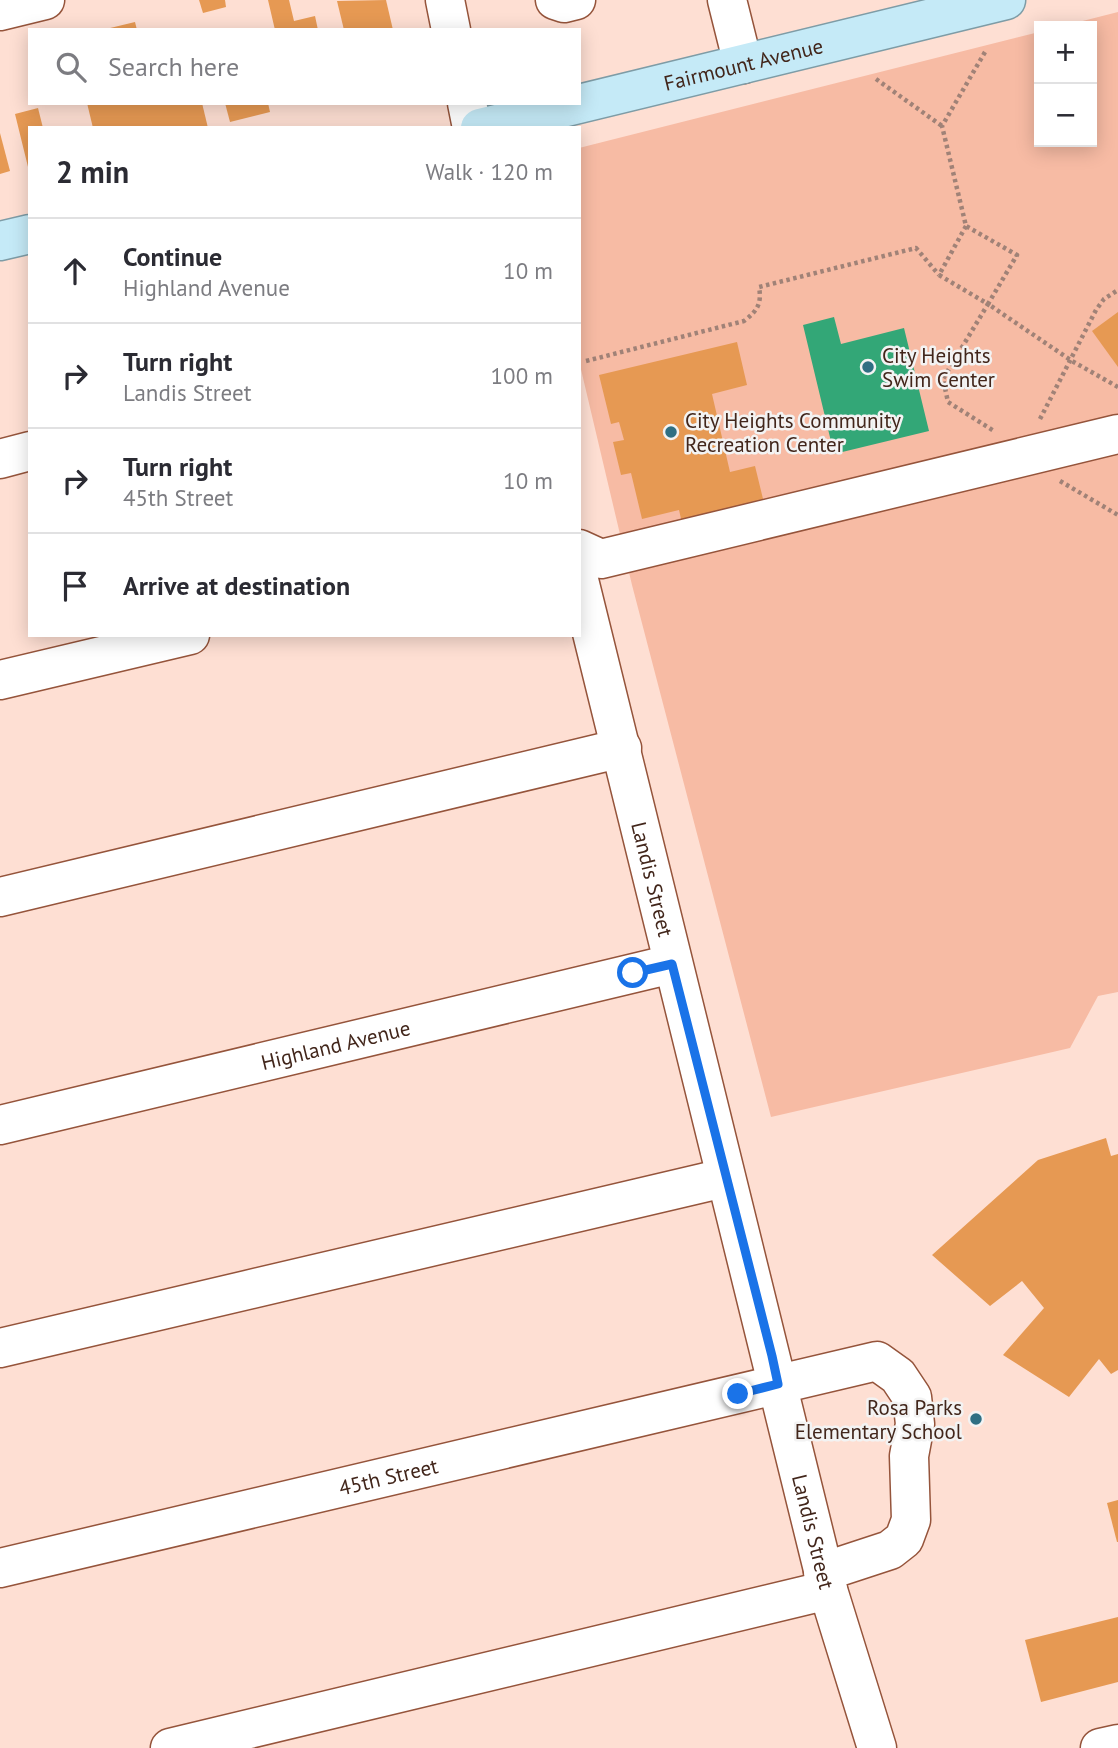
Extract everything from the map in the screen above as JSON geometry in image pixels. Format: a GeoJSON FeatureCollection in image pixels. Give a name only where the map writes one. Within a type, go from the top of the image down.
{"type":"FeatureCollection","features":[{"type":"Feature","properties":{"kind":"main road","name":"Fairmount Avenue"},"geometry":{"type":"LineString","coordinates":[[581,103],[1000,1]]}},
{"type":"Feature","properties":{"kind":"main road","name":"Fairmount Avenue"},"geometry":{"type":"LineString","coordinates":[[488,126],[575,105]]}},
{"type":"Feature","properties":{"kind":"main road"},"geometry":{"type":"LineString","coordinates":[[0,241],[28,234]]}},
{"type":"Feature","properties":{"kind":"street"},"geometry":{"type":"LineString","coordinates":[[0,11],[46,0]]}},
{"type":"Feature","properties":{"kind":"street"},"geometry":{"type":"LineString","coordinates":[[445,0],[451,28]]}},
{"type":"Feature","properties":{"kind":"street"},"geometry":{"type":"LineString","coordinates":[[555,0],[565,3],[576,0]]}},
{"type":"Feature","properties":{"kind":"street"},"geometry":{"type":"LineString","coordinates":[[727,0],[743,64]]}},
{"type":"Feature","properties":{"kind":"street"},"geometry":{"type":"LineString","coordinates":[[467,105],[472,126]]}},
{"type":"Feature","properties":{"kind":"street"},"geometry":{"type":"LineString","coordinates":[[581,550],[601,559],[1022,454],[1118,434]]}},
{"type":"Feature","properties":{"kind":"street"},"geometry":{"type":"LineString","coordinates":[[0,459],[28,452]]}},
{"type":"Feature","properties":{"kind":"street","name":"Landis Street"},"geometry":{"type":"LineString","coordinates":[[581,588],[825,1581],[877,1748]]}},
{"type":"Feature","properties":{"kind":"street"},"geometry":{"type":"LineString","coordinates":[[0,680],[182,637]]}},
{"type":"Feature","properties":{"kind":"street"},"geometry":{"type":"LineString","coordinates":[[0,897],[622,748]]}},
{"type":"Feature","properties":{"kind":"street","name":"Highland Avenue"},"geometry":{"type":"LineString","coordinates":[[0,1125],[672,964]]}},
{"type":"Feature","properties":{"kind":"street"},"geometry":{"type":"LineString","coordinates":[[0,1348],[724,1178]]}},
{"type":"Feature","properties":{"kind":"street","name":"45th Street"},"geometry":{"type":"LineString","coordinates":[[0,1568],[877,1361],[898,1376],[912,1397],[915,1424],[909,1456],[911,1520],[904,1539],[890,1549],[825,1581]]}},
{"type":"Feature","properties":{"kind":"street"},"geometry":{"type":"LineString","coordinates":[[170,1748],[825,1581]]}},
{"type":"Feature","properties":{"kind":"street"},"geometry":{"type":"LineString","coordinates":[[1101,1748],[1118,1744]]}},
{"type":"Feature","properties":{"kind":"path"},"geometry":{"type":"LineString","coordinates":[[942,126],[985,52]]}},
{"type":"Feature","properties":{"kind":"path"},"geometry":{"type":"LineString","coordinates":[[876,79],[942,126],[966,226],[939,275]]}},
{"type":"Feature","properties":{"kind":"path"},"geometry":{"type":"LineString","coordinates":[[966,226],[1017,255],[943,379],[948,402],[1022,454],[1118,515]]}},
{"type":"Feature","properties":{"kind":"path"},"geometry":{"type":"LineString","coordinates":[[586,361],[744,321],[754,314],[761,301],[759,287],[916,248],[939,275],[988,304],[1072,361],[1118,387]]}},
{"type":"Feature","properties":{"kind":"path"},"geometry":{"type":"LineString","coordinates":[[1022,454],[1096,310],[1104,299],[1118,290]]}},
{"type":"Feature","properties":{"kind":"shaded area"},"geometry":{"type":"Polygon","coordinates":[[[1118,12],[1118,992],[1098,996],[1070,1048],[771,1117],[632,585],[581,369],[581,147],[1034,33],[1034,147],[1097,147],[1097,21],[1083,21],[1118,12]]]}},
{"type":"Feature","properties":{"kind":"shaded area"},"geometry":{"type":"Polygon","coordinates":[[[834,317],[841,344],[904,328],[929,431],[834,454],[803,325],[834,317]]]}},
{"type":"Feature","properties":{"kind":"building"},"geometry":{"type":"Polygon","coordinates":[[[199,0],[225,0],[226,7],[203,13],[199,0]]]}},
{"type":"Feature","properties":{"kind":"building"},"geometry":{"type":"Polygon","coordinates":[[[268,0],[289,0],[294,21],[315,16],[318,28],[275,28],[268,0]]]}},
{"type":"Feature","properties":{"kind":"building"},"geometry":{"type":"Polygon","coordinates":[[[386,0],[393,28],[344,28],[337,1],[386,0]]]}},
{"type":"Feature","properties":{"kind":"building"},"geometry":{"type":"Polygon","coordinates":[[[135,22],[136,28],[110,28],[135,22]]]}},
{"type":"Feature","properties":{"kind":"building"},"geometry":{"type":"Polygon","coordinates":[[[87,105],[202,105],[208,126],[93,126],[87,105]]]}},
{"type":"Feature","properties":{"kind":"building"},"geometry":{"type":"Polygon","coordinates":[[[226,105],[268,105],[270,112],[230,122],[226,105]]]}},
{"type":"Feature","properties":{"kind":"building"},"geometry":{"type":"Polygon","coordinates":[[[38,108],[42,126],[28,126],[28,167],[15,114],[38,108]]]}},
{"type":"Feature","properties":{"kind":"building"},"geometry":{"type":"Polygon","coordinates":[[[0,133],[10,171],[0,174],[0,133]]]}},
{"type":"Feature","properties":{"kind":"building"},"geometry":{"type":"Polygon","coordinates":[[[1118,312],[1118,367],[1092,331],[1118,312]]]}},
{"type":"Feature","properties":{"kind":"building","name":"City Heights Community Recreation Center"},"geometry":{"type":"Polygon","coordinates":[[[737,342],[747,385],[712,394],[730,472],[755,466],[764,503],[682,523],[679,510],[642,519],[631,473],[621,475],[613,442],[624,440],[619,422],[611,424],[599,375],[737,342]]]}},
{"type":"Feature","properties":{"kind":"building"},"geometry":{"type":"Polygon","coordinates":[[[1106,1138],[1111,1156],[1118,1154],[1118,1370],[1111,1374],[1099,1359],[1069,1397],[1003,1355],[1044,1308],[1022,1281],[990,1306],[932,1255],[1038,1160],[1106,1138]]]}},
{"type":"Feature","properties":{"kind":"building"},"geometry":{"type":"Polygon","coordinates":[[[1118,1500],[1118,1542],[1117,1542],[1107,1503],[1118,1500]]]}},
{"type":"Feature","properties":{"kind":"building"},"geometry":{"type":"Polygon","coordinates":[[[1118,1617],[1118,1682],[1041,1702],[1025,1640],[1118,1617]]]}},
{"type":"Feature","properties":{"kind":"place","name":"City Heights Swim Center"},"geometry":{"type":"Point","coordinates":[868,367]}},
{"type":"Feature","properties":{"kind":"place","name":"City Heights Community Recreation Center"},"geometry":{"type":"Point","coordinates":[671,432]}},
{"type":"Feature","properties":{"kind":"place","name":"Rosa Parks Elementary School"},"geometry":{"type":"Point","coordinates":[976,1419]}},
{"type":"Feature","properties":{"kind":"route"},"geometry":{"type":"LineString","coordinates":[[633,973],[672,964],[724,1178],[772,1356],[778,1384],[738,1394]]}}]}
